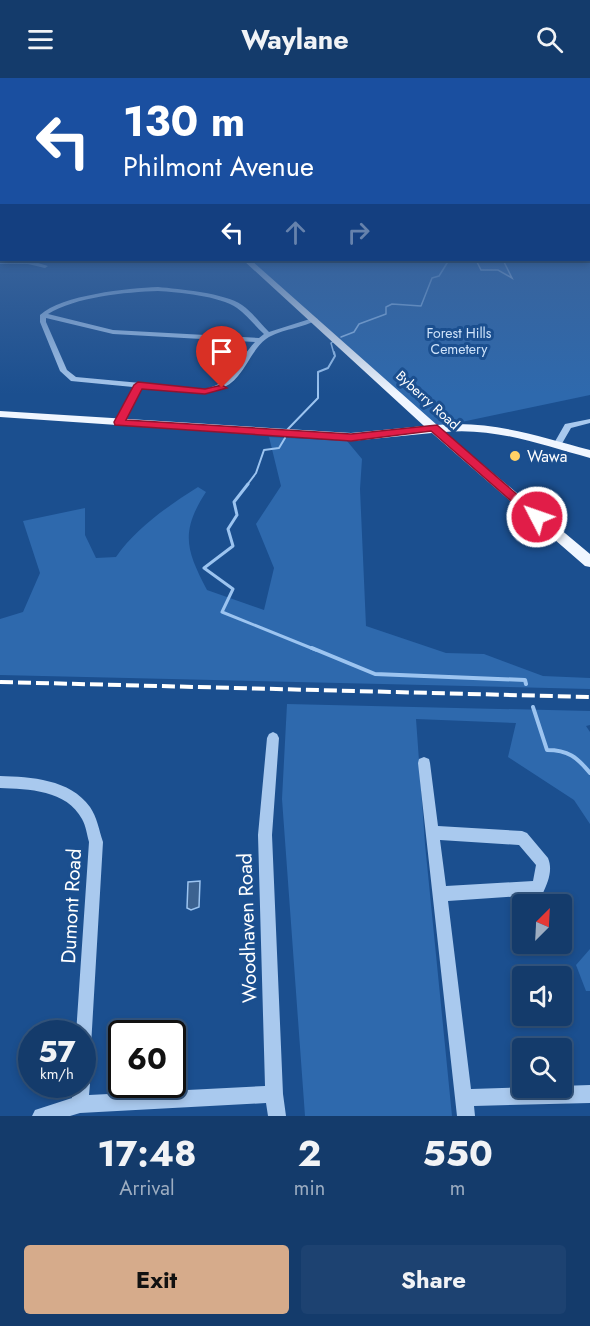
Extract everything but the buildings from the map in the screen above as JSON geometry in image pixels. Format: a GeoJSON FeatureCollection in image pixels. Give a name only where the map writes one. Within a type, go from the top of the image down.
{"type":"FeatureCollection","features":[{"type":"Feature","properties":{"kind":"main road","name":"Byberry Road"},"geometry":{"type":"LineString","coordinates":[[289,296],[433,428],[590,562]]}},
{"type":"Feature","properties":{"kind":"main road"},"geometry":{"type":"LineString","coordinates":[[0,414],[351,437],[398,434],[457,426],[492,428],[590,454]]}},
{"type":"Feature","properties":{"kind":"street"},"geometry":{"type":"LineString","coordinates":[[43,315],[56,306],[96,296]]}},
{"type":"Feature","properties":{"kind":"street"},"geometry":{"type":"LineString","coordinates":[[203,296],[231,302],[239,306],[269,335]]}},
{"type":"Feature","properties":{"kind":"street"},"geometry":{"type":"LineString","coordinates":[[43,315],[43,322],[67,375],[74,379],[205,392],[217,390],[230,382],[261,340],[315,319]]}},
{"type":"Feature","properties":{"kind":"street"},"geometry":{"type":"LineString","coordinates":[[43,315],[113,332],[261,340]]}},
{"type":"Feature","properties":{"kind":"street"},"geometry":{"type":"LineString","coordinates":[[119,422],[138,385]]}},
{"type":"Feature","properties":{"kind":"street"},"geometry":{"type":"LineString","coordinates":[[557,445],[568,426],[590,422]]}},
{"type":"Feature","properties":{"kind":"street","name":"Woodhaven Road"},"geometry":{"type":"LineString","coordinates":[[273,738],[265,835],[274,1094],[277,1116]]}},
{"type":"Feature","properties":{"kind":"street"},"geometry":{"type":"LineString","coordinates":[[424,763],[466,1116]]}},
{"type":"Feature","properties":{"kind":"street","name":"Dumont Road"},"geometry":{"type":"LineString","coordinates":[[0,783],[33,784],[61,791],[85,812],[96,842],[85,1020]]}},
{"type":"Feature","properties":{"kind":"street"},"geometry":{"type":"LineString","coordinates":[[432,833],[522,838],[543,863],[542,878],[538,888],[439,894]]}},
{"type":"Feature","properties":{"kind":"street"},"geometry":{"type":"LineString","coordinates":[[41,1116],[80,1104],[274,1094]]}},
{"type":"Feature","properties":{"kind":"street"},"geometry":{"type":"LineString","coordinates":[[464,1098],[590,1094]]}},
{"type":"Feature","properties":{"kind":"street"},"geometry":{"type":"LineString","coordinates":[[80,1098],[80,1104]]}},
{"type":"Feature","properties":{"kind":"green space","name":"Forest Hills Cemetery"},"geometry":{"type":"Polygon","coordinates":[[[287,296],[590,296],[590,395],[433,428],[287,296]]]}},
{"type":"Feature","properties":{"kind":"green space"},"geometry":{"type":"Polygon","coordinates":[[[269,437],[347,441],[362,459],[360,489],[366,626],[446,653],[484,654],[543,676],[590,678],[590,689],[0,675],[0,619],[23,612],[40,573],[23,521],[85,508],[85,535],[96,558],[116,557],[143,527],[198,487],[206,492],[192,519],[189,541],[194,563],[207,590],[264,610],[274,568],[256,524],[281,486],[269,437]]]}},
{"type":"Feature","properties":{"kind":"green space"},"geometry":{"type":"Polygon","coordinates":[[[287,704],[590,711],[590,725],[586,726],[590,732],[590,824],[574,800],[508,757],[516,723],[416,719],[425,844],[452,1116],[305,1116],[282,799],[287,704]]]}},
{"type":"Feature","properties":{"kind":"green space"},"geometry":{"type":"Polygon","coordinates":[[[590,949],[590,991],[586,991],[576,965],[590,949]]]}},
{"type":"Feature","properties":{"kind":"shaded area"},"geometry":{"type":"Polygon","coordinates":[[[200,881],[199,907],[191,910],[187,908],[188,882],[200,881]]]}},
{"type":"Feature","properties":{"kind":"waterway"},"geometry":{"type":"LineString","coordinates":[[341,337],[354,332],[359,324],[386,314],[386,307],[392,304],[421,306],[425,296]]}},
{"type":"Feature","properties":{"kind":"waterway"},"geometry":{"type":"LineString","coordinates":[[334,341],[331,343],[334,354]]}},
{"type":"Feature","properties":{"kind":"waterway"},"geometry":{"type":"LineString","coordinates":[[287,430],[318,398],[318,372],[328,368],[335,356],[334,352]]}},
{"type":"Feature","properties":{"kind":"waterway"},"geometry":{"type":"LineString","coordinates":[[247,485],[256,473],[264,450],[279,448],[285,438]]}},
{"type":"Feature","properties":{"kind":"waterway"},"geometry":{"type":"LineString","coordinates":[[248,484],[234,502],[237,515],[228,529],[233,546],[204,568],[233,589],[222,612],[316,650]]}},
{"type":"Feature","properties":{"kind":"waterway"},"geometry":{"type":"LineString","coordinates":[[312,648],[375,674],[525,680],[526,684]]}},
{"type":"Feature","properties":{"kind":"waterway"},"geometry":{"type":"LineString","coordinates":[[533,707],[547,750],[561,751],[572,756],[590,773]]}},
{"type":"Feature","properties":{"kind":"railway"},"geometry":{"type":"LineString","coordinates":[[0,682],[590,697]]}},
{"type":"Feature","properties":{"kind":"place","name":"Wawa"},"geometry":{"type":"Point","coordinates":[515,456]}},
{"type":"Feature","properties":{"kind":"route"},"geometry":{"type":"LineString","coordinates":[[222,388],[205,392],[138,385],[119,422],[351,437],[398,434],[433,428],[537,517]]}}]}
